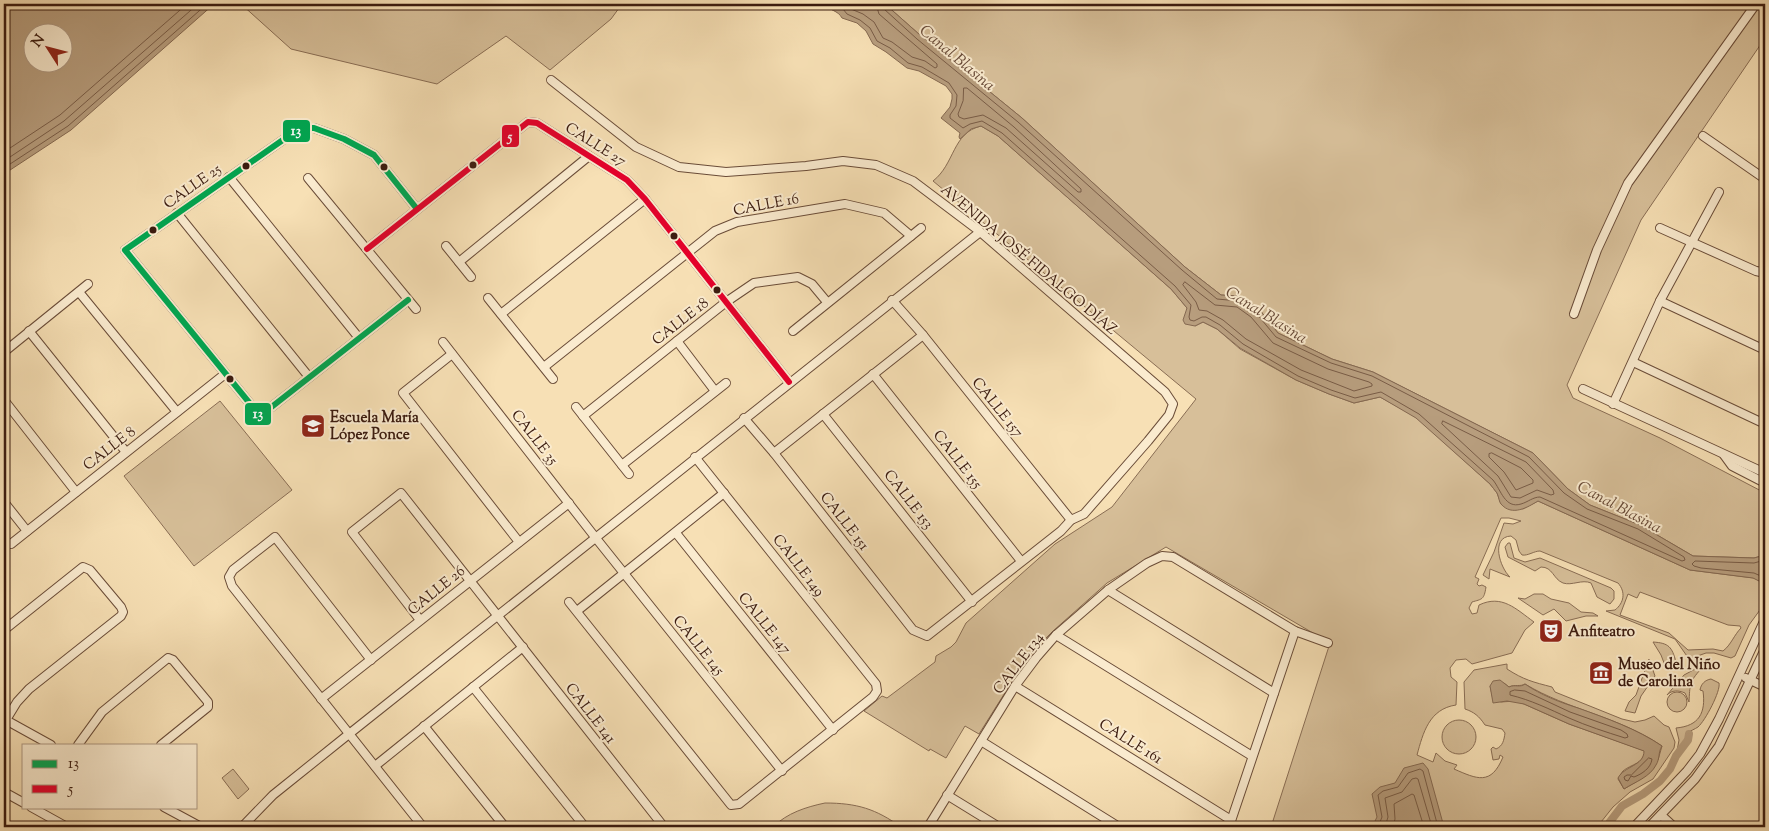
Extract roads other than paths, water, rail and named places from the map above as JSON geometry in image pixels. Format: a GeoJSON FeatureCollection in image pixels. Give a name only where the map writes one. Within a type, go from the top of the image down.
{"type":"FeatureCollection","features":[{"type":"Feature","properties":{"kind":"street"},"geometry":{"type":"LineString","coordinates":[[1574,314],[1597,250],[1628,183],[1756,4]]}},
{"type":"Feature","properties":{"kind":"street","name":"AVENIDA JOSÉ FIDALGO DÍAZ"},"geometry":{"type":"LineString","coordinates":[[551,80],[636,147],[679,167],[726,172],[806,166],[843,161],[876,165],[913,181],[980,232],[1165,392],[1173,404],[1169,415],[1148,441],[1084,514],[1071,520]]}},
{"type":"Feature","properties":{"kind":"street","name":"CALLE 27"},"geometry":{"type":"LineString","coordinates":[[367,249],[528,122],[537,123],[627,180],[688,252],[789,382]]}},
{"type":"Feature","properties":{"kind":"street","name":"CALLE 25"},"geometry":{"type":"LineString","coordinates":[[226,374],[125,250],[300,128],[314,128],[344,139],[374,155],[417,209]]}},
{"type":"Feature","properties":{"kind":"street"},"geometry":{"type":"LineString","coordinates":[[1703,136],[1765,179]]}},
{"type":"Feature","properties":{"kind":"street"},"geometry":{"type":"LineString","coordinates":[[459,262],[590,156]]}},
{"type":"Feature","properties":{"kind":"street"},"geometry":{"type":"LineString","coordinates":[[229,177],[359,338]]}},
{"type":"Feature","properties":{"kind":"street"},"geometry":{"type":"LineString","coordinates":[[308,178],[416,310]]}},
{"type":"Feature","properties":{"kind":"street"},"geometry":{"type":"LineString","coordinates":[[1613,404],[1660,301],[1719,192]]}},
{"type":"Feature","properties":{"kind":"street"},"geometry":{"type":"LineString","coordinates":[[501,314],[645,199]]}},
{"type":"Feature","properties":{"kind":"street","name":"CALLE 16"},"geometry":{"type":"LineString","coordinates":[[544,367],[715,231],[737,222],[845,204],[884,213],[911,236]]}},
{"type":"Feature","properties":{"kind":"street"},"geometry":{"type":"LineString","coordinates":[[177,213],[309,377]]}},
{"type":"Feature","properties":{"kind":"street"},"geometry":{"type":"LineString","coordinates":[[793,331],[921,228]]}},
{"type":"Feature","properties":{"kind":"street"},"geometry":{"type":"LineString","coordinates":[[1660,228],[1756,271],[1765,273]]}},
{"type":"Feature","properties":{"kind":"street"},"geometry":{"type":"LineString","coordinates":[[242,827],[274,795],[348,734],[980,232]]}},
{"type":"Feature","properties":{"kind":"street"},"geometry":{"type":"LineString","coordinates":[[446,246],[471,277]]}},
{"type":"Feature","properties":{"kind":"street","name":"CALLE 18"},"geometry":{"type":"LineString","coordinates":[[583,416],[726,302],[754,283],[798,277],[812,284],[827,302]]}},
{"type":"Feature","properties":{"kind":"street"},"geometry":{"type":"LineString","coordinates":[[4,352],[88,284]]}},
{"type":"Feature","properties":{"kind":"street"},"geometry":{"type":"LineString","coordinates":[[79,292],[176,412]]}},
{"type":"Feature","properties":{"kind":"street"},"geometry":{"type":"LineString","coordinates":[[488,298],[553,380]]}},
{"type":"Feature","properties":{"kind":"street"},"geometry":{"type":"LineString","coordinates":[[226,374],[261,416],[408,300]]}},
{"type":"Feature","properties":{"kind":"street","name":"CALLE 157"},"geometry":{"type":"LineString","coordinates":[[892,300],[923,335],[1071,520]]}},
{"type":"Feature","properties":{"kind":"street"},"geometry":{"type":"LineString","coordinates":[[1660,301],[1765,350]]}},
{"type":"Feature","properties":{"kind":"street"},"geometry":{"type":"LineString","coordinates":[[29,331],[126,452]]}},
{"type":"Feature","properties":{"kind":"street"},"geometry":{"type":"LineString","coordinates":[[774,454],[923,335]]}},
{"type":"Feature","properties":{"kind":"street"},"geometry":{"type":"LineString","coordinates":[[677,341],[715,391]]}},
{"type":"Feature","properties":{"kind":"street","name":"CALLE 35"},"geometry":{"type":"LineString","coordinates":[[443,342],[595,537]]}},
{"type":"Feature","properties":{"kind":"street"},"geometry":{"type":"LineString","coordinates":[[452,354],[403,393],[519,542]]}},
{"type":"Feature","properties":{"kind":"street"},"geometry":{"type":"LineString","coordinates":[[1633,362],[1765,424]]}},
{"type":"Feature","properties":{"kind":"street","name":"CALLE 8"},"geometry":{"type":"LineString","coordinates":[[11,544],[226,374]]}},
{"type":"Feature","properties":{"kind":"street","name":"CALLE 155"},"geometry":{"type":"LineString","coordinates":[[873,374],[1022,561]]}},
{"type":"Feature","properties":{"kind":"street"},"geometry":{"type":"LineString","coordinates":[[622,465],[726,383]]}},
{"type":"Feature","properties":{"kind":"street"},"geometry":{"type":"LineString","coordinates":[[1583,390],[1765,473]]}},
{"type":"Feature","properties":{"kind":"street"},"geometry":{"type":"LineString","coordinates":[[4,400],[76,492]]}},
{"type":"Feature","properties":{"kind":"street"},"geometry":{"type":"LineString","coordinates":[[576,407],[630,474]]}},
{"type":"Feature","properties":{"kind":"street","name":"CALLE 153"},"geometry":{"type":"LineString","coordinates":[[823,414],[972,602]]}},
{"type":"Feature","properties":{"kind":"street","name":"CALLE 151"},"geometry":{"type":"LineString","coordinates":[[744,418],[913,630],[927,636],[972,602]]}},
{"type":"Feature","properties":{"kind":"street"},"geometry":{"type":"LineString","coordinates":[[1722,454],[1732,466],[1765,483]]}},
{"type":"Feature","properties":{"kind":"street","name":"CALLE 149"},"geometry":{"type":"LineString","coordinates":[[696,457],[876,684],[877,691],[873,697],[833,730]]}},
{"type":"Feature","properties":{"kind":"street","name":"CALLE 141"},"geometry":{"type":"LineString","coordinates":[[420,620],[352,532],[401,493],[664,827]]}},
{"type":"Feature","properties":{"kind":"street"},"geometry":{"type":"LineString","coordinates":[[577,611],[724,493]]}},
{"type":"Feature","properties":{"kind":"street"},"geometry":{"type":"LineString","coordinates":[[4,502],[27,531]]}},
{"type":"Feature","properties":{"kind":"street","name":"CALLE 26"},"geometry":{"type":"LineString","coordinates":[[321,699],[569,503]]}},
{"type":"Feature","properties":{"kind":"street"},"geometry":{"type":"LineString","coordinates":[[972,602],[1061,531],[1071,520]]}},
{"type":"Feature","properties":{"kind":"street","name":"CALLE 147"},"geometry":{"type":"LineString","coordinates":[[676,533],[833,730]]}},
{"type":"Feature","properties":{"kind":"street"},"geometry":{"type":"LineString","coordinates":[[371,660],[275,537],[233,570],[229,577],[232,586],[423,827]]}},
{"type":"Feature","properties":{"kind":"street","name":"CALLE 145"},"geometry":{"type":"LineString","coordinates":[[595,537],[782,771]]}},
{"type":"Feature","properties":{"kind":"street","name":"CALLE 134"},"geometry":{"type":"LineString","coordinates":[[928,827],[1015,686],[1036,658],[1056,634],[1108,590],[1146,563],[1162,556],[1173,557],[1295,630]]}},
{"type":"Feature","properties":{"kind":"street"},"geometry":{"type":"LineString","coordinates":[[4,630],[83,567],[90,570],[121,607],[121,616],[29,689],[17,702],[5,720],[49,744]]}},
{"type":"Feature","properties":{"kind":"street"},"geometry":{"type":"LineString","coordinates":[[1108,590],[1274,693]]}},
{"type":"Feature","properties":{"kind":"street"},"geometry":{"type":"LineString","coordinates":[[569,602],[731,805],[740,804],[833,730]]}},
{"type":"Feature","properties":{"kind":"street"},"geometry":{"type":"LineString","coordinates":[[1634,827],[1688,771],[1695,761],[1719,719],[1765,619]]}},
{"type":"Feature","properties":{"kind":"street"},"geometry":{"type":"LineString","coordinates":[[1230,824],[1295,630],[1328,643]]}},
{"type":"Feature","properties":{"kind":"street"},"geometry":{"type":"LineString","coordinates":[[1056,634],[1252,756]]}},
{"type":"Feature","properties":{"kind":"street"},"geometry":{"type":"LineString","coordinates":[[375,766],[523,648]]}},
{"type":"Feature","properties":{"kind":"street"},"geometry":{"type":"LineString","coordinates":[[1649,827],[1695,779],[1715,752],[1765,649]]}},
{"type":"Feature","properties":{"kind":"street"},"geometry":{"type":"LineString","coordinates":[[79,744],[102,712],[168,658],[173,660],[208,702],[208,707],[163,744]]}},
{"type":"Feature","properties":{"kind":"street"},"geometry":{"type":"LineString","coordinates":[[1740,675],[1765,687]]}},
{"type":"Feature","properties":{"kind":"street","name":"CALLE 161"},"geometry":{"type":"LineString","coordinates":[[1015,686],[1230,824]]}},
{"type":"Feature","properties":{"kind":"street"},"geometry":{"type":"LineString","coordinates":[[473,687],[585,827]]}},
{"type":"Feature","properties":{"kind":"street"},"geometry":{"type":"LineString","coordinates":[[424,726],[505,827]]}},
{"type":"Feature","properties":{"kind":"street"},"geometry":{"type":"LineString","coordinates":[[981,741],[1119,827]]}},
{"type":"Feature","properties":{"kind":"street"},"geometry":{"type":"LineString","coordinates":[[4,792],[22,802]]}},
{"type":"Feature","properties":{"kind":"street"},"geometry":{"type":"LineString","coordinates":[[947,795],[999,827]]}},
{"type":"Feature","properties":{"kind":"street"},"geometry":{"type":"LineString","coordinates":[[33,808],[67,827]]}},
{"type":"Feature","properties":{"kind":"street"},"geometry":{"type":"LineString","coordinates":[[166,808],[201,827]]}},
{"type":"Feature","properties":{"kind":"street"},"geometry":{"type":"LineString","coordinates":[[1661,815],[1674,827]]}},
{"type":"Feature","properties":{"kind":"water"},"geometry":{"type":"Polygon","coordinates":[[[4,4],[214,4],[71,130],[4,174],[4,4]]]}},
{"type":"Feature","properties":{"kind":"water"},"geometry":{"type":"Polygon","coordinates":[[[826,4],[885,4],[1022,118],[1185,267],[1221,295],[1240,296],[1259,309],[1278,333],[1332,359],[1373,372],[1533,453],[1568,489],[1590,505],[1640,525],[1693,556],[1754,558],[1765,555],[1765,584],[1753,578],[1690,570],[1538,501],[1520,510],[1505,508],[1500,503],[1497,493],[1490,484],[1416,418],[1380,397],[1354,403],[1329,394],[1296,380],[1240,348],[1217,329],[1203,322],[1195,326],[1185,324],[1183,320],[1187,308],[1171,289],[998,136],[981,126],[971,129],[960,139],[960,133],[941,118],[950,107],[952,99],[952,94],[946,86],[919,71],[907,68],[873,44],[866,31],[857,23],[842,18],[826,4]]]}},
{"type":"Feature","properties":{"kind":"water"},"geometry":{"type":"Polygon","coordinates":[[[1500,680],[1509,687],[1525,684],[1550,698],[1642,734],[1662,746],[1657,763],[1646,776],[1624,789],[1618,778],[1641,760],[1644,751],[1569,724],[1524,704],[1507,701],[1493,703],[1490,686],[1493,681],[1500,680]]]}},
{"type":"Feature","properties":{"kind":"water"},"geometry":{"type":"Polygon","coordinates":[[[1423,763],[1428,769],[1444,827],[1372,827],[1377,817],[1372,794],[1380,787],[1395,783],[1404,768],[1423,763]]]}},
{"type":"Feature","properties":{"kind":"waterway"},"geometry":{"type":"LineString","coordinates":[[1606,827],[1622,806],[1643,794],[1660,781],[1688,740],[1689,734]]}},
{"type":"Feature","properties":{"kind":"place","name":"Escuela María López Ponce"},"geometry":{"type":"Point","coordinates":[313,426]}},
{"type":"Feature","properties":{"kind":"place","name":"Anfiteatro"},"geometry":{"type":"Point","coordinates":[1551,631]}},
{"type":"Feature","properties":{"kind":"place","name":"Museo del Niño de Carolina"},"geometry":{"type":"Point","coordinates":[1601,673]}},
{"type":"Feature","properties":{"kind":"water label","name":"Canal Blasina"},"geometry":{"type":"Point","coordinates":[958,57]}},
{"type":"Feature","properties":{"kind":"water label","name":"Canal Blasina"},"geometry":{"type":"Point","coordinates":[1267,314]}},
{"type":"Feature","properties":{"kind":"water label","name":"Canal Blasina"},"geometry":{"type":"Point","coordinates":[1620,506]}}]}
